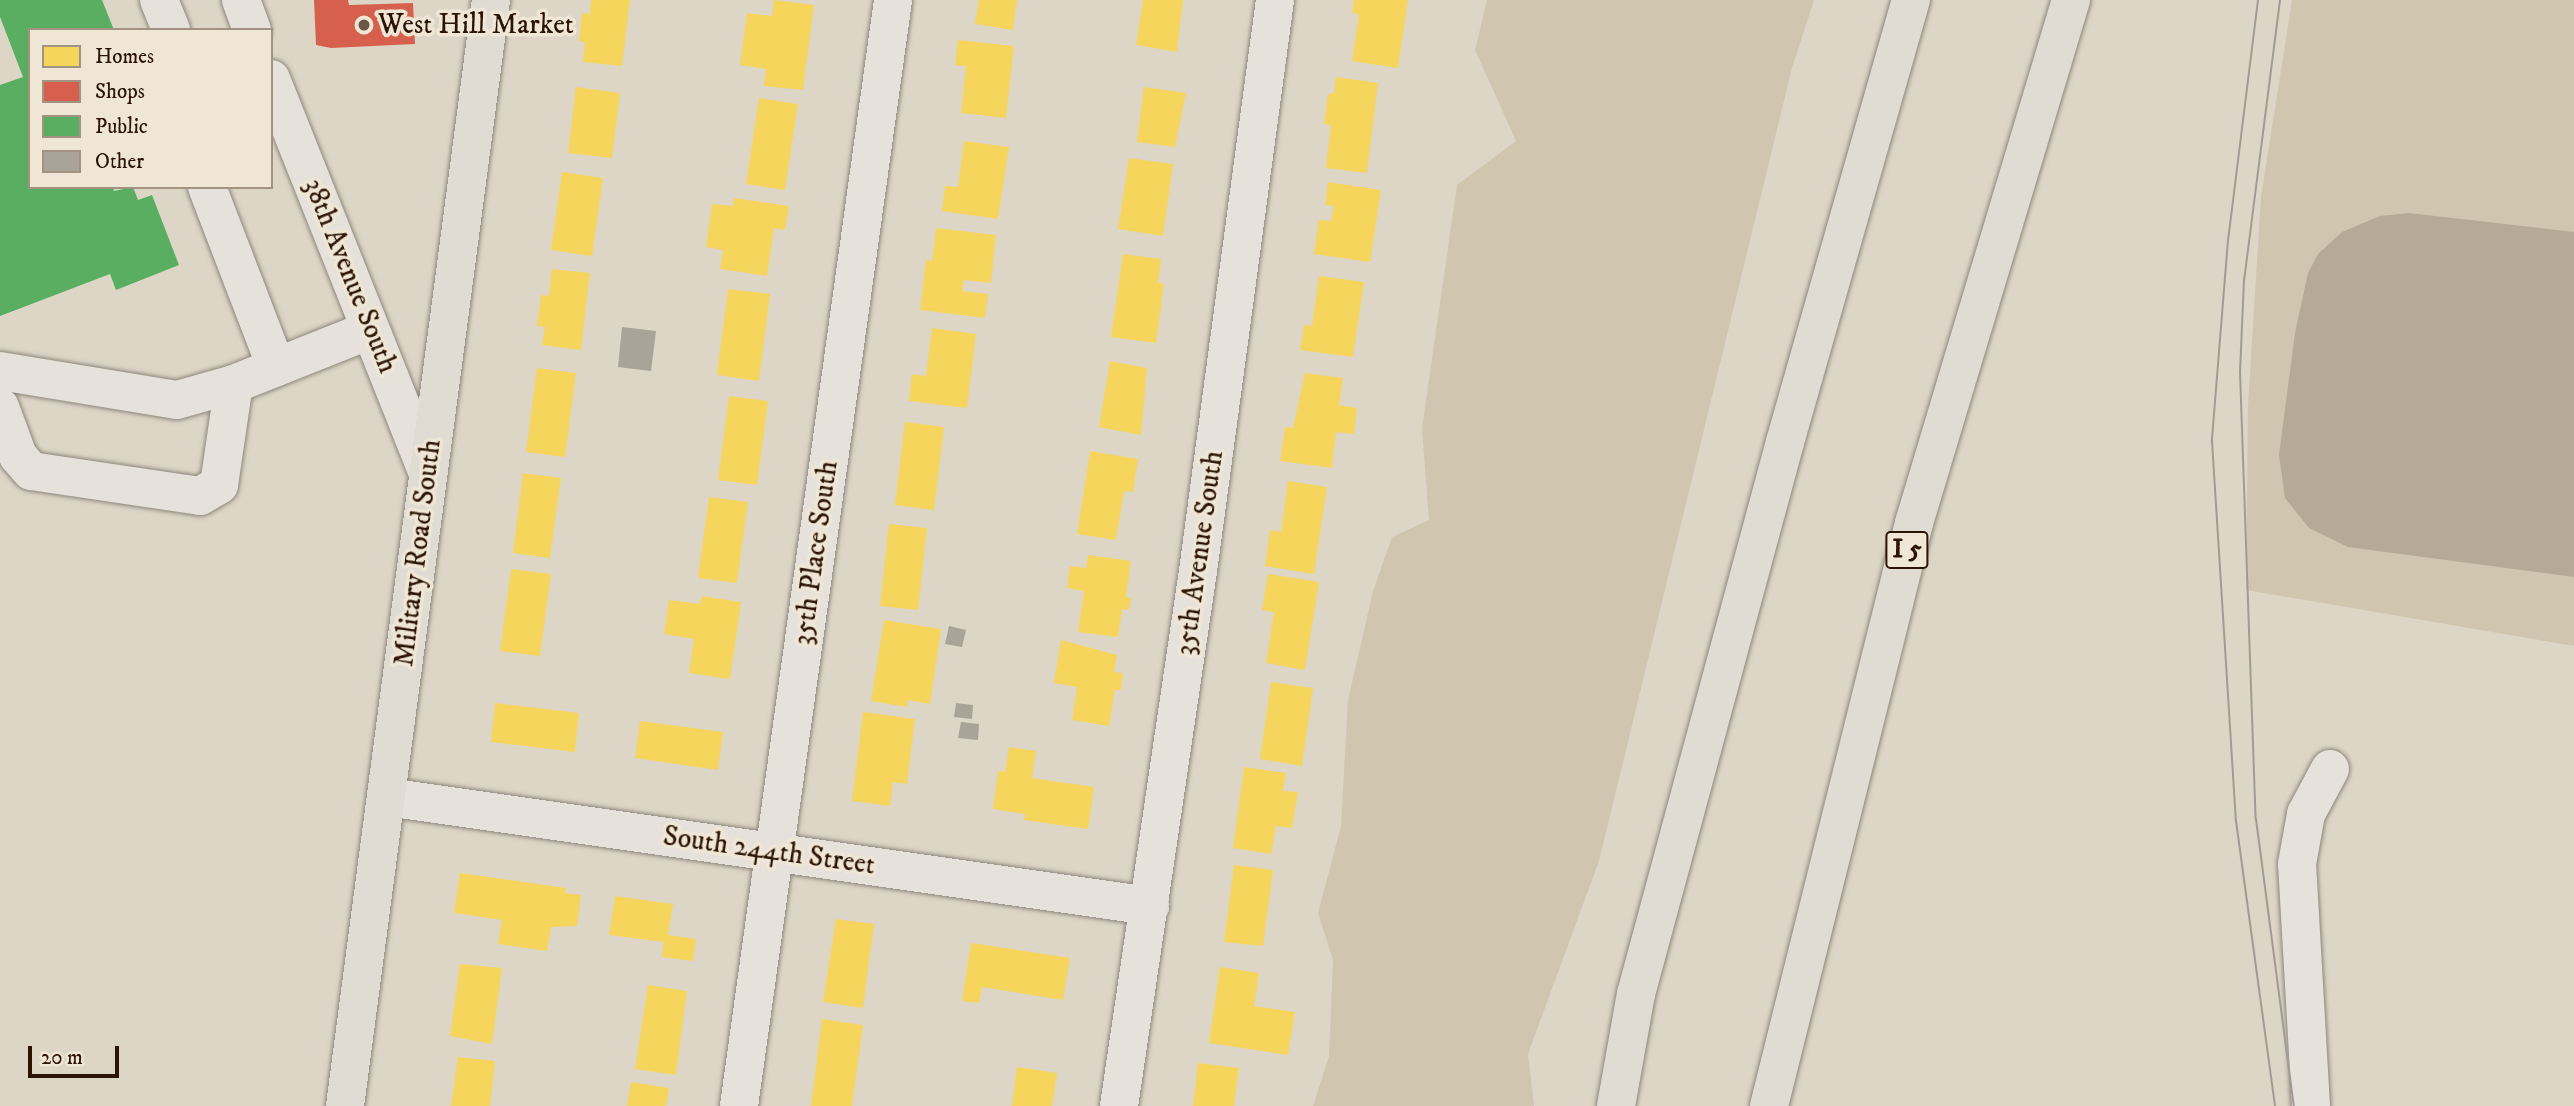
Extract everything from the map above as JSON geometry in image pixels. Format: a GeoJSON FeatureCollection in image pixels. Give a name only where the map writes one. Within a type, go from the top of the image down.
{"type":"FeatureCollection","features":[{"type":"Feature","properties":{"kind":"main road","name":"Military Road South"},"geometry":{"type":"LineString","coordinates":[[345,1106],[491,0]]}},
{"type":"Feature","properties":{"kind":"main road"},"geometry":{"type":"LineString","coordinates":[[1616,1106],[1640,981],[1784,442],[1911,0]]}},
{"type":"Feature","properties":{"kind":"main road","name":"I 5"},"geometry":{"type":"LineString","coordinates":[[1769,1106],[1914,523],[2071,0]]}},
{"type":"Feature","properties":{"kind":"street"},"geometry":{"type":"LineString","coordinates":[[159,0],[170,28]]}},
{"type":"Feature","properties":{"kind":"street"},"geometry":{"type":"LineString","coordinates":[[241,0],[251,28]]}},
{"type":"Feature","properties":{"kind":"street","name":"35th Place South"},"geometry":{"type":"LineString","coordinates":[[739,1106],[893,0]]}},
{"type":"Feature","properties":{"kind":"street","name":"35th Avenue South"},"geometry":{"type":"LineString","coordinates":[[1119,1106],[1150,906],[1275,0]]}},
{"type":"Feature","properties":{"kind":"street","name":"38th Avenue South"},"geometry":{"type":"LineString","coordinates":[[273,84],[428,474]]}},
{"type":"Feature","properties":{"kind":"street"},"geometry":{"type":"LineString","coordinates":[[208,189],[276,368]]}},
{"type":"Feature","properties":{"kind":"street"},"geometry":{"type":"LineString","coordinates":[[0,371],[177,400],[234,384],[370,330]]}},
{"type":"Feature","properties":{"kind":"street"},"geometry":{"type":"LineString","coordinates":[[0,407],[18,456],[31,471],[200,496],[219,485],[234,384]]}},
{"type":"Feature","properties":{"kind":"street"},"geometry":{"type":"LineString","coordinates":[[2311,1106],[2297,864],[2306,814],[2330,769]]}},
{"type":"Feature","properties":{"kind":"street","name":"South 244th Street"},"geometry":{"type":"LineString","coordinates":[[387,797],[1150,906]]}},
{"type":"Feature","properties":{"kind":"shaded area"},"geometry":{"type":"Polygon","coordinates":[[[1487,0],[1814,0],[1792,68],[1599,861],[1528,1054],[1534,1106],[1313,1106],[1329,1056],[1333,960],[1318,913],[1341,826],[1348,700],[1373,591],[1392,537],[1429,520],[1422,428],[1457,185],[1516,141],[1475,50],[1487,0]]]}},
{"type":"Feature","properties":{"kind":"shaded area"},"geometry":{"type":"Polygon","coordinates":[[[2292,0],[2574,0],[2574,646],[2246,590],[2248,405],[2261,197],[2292,0]]]}},
{"type":"Feature","properties":{"kind":"shaded area"},"geometry":{"type":"Polygon","coordinates":[[[2409,213],[2574,232],[2574,577],[2348,547],[2309,528],[2285,498],[2279,455],[2295,333],[2308,273],[2318,254],[2342,232],[2380,216],[2409,213]]]}},
{"type":"Feature","properties":{"kind":"building: Homes"},"geometry":{"type":"Polygon","coordinates":[[[591,0],[630,0],[622,66],[583,62],[585,42],[579,41],[582,13],[590,14],[591,0]]]}},
{"type":"Feature","properties":{"kind":"building: Homes"},"geometry":{"type":"Polygon","coordinates":[[[774,0],[814,5],[803,90],[764,86],[766,69],[740,65],[747,13],[772,16],[774,0]]]}},
{"type":"Feature","properties":{"kind":"building: Homes"},"geometry":{"type":"Polygon","coordinates":[[[979,0],[1017,0],[1013,30],[975,24],[979,0]]]}},
{"type":"Feature","properties":{"kind":"building: Homes"},"geometry":{"type":"Polygon","coordinates":[[[1143,0],[1183,0],[1177,52],[1136,45],[1143,0]]]}},
{"type":"Feature","properties":{"kind":"building: Homes"},"geometry":{"type":"Polygon","coordinates":[[[1354,0],[1408,0],[1398,68],[1352,61],[1359,14],[1352,13],[1354,0]]]}},
{"type":"Feature","properties":{"kind":"building: Homes"},"geometry":{"type":"Polygon","coordinates":[[[958,40],[1014,46],[1006,118],[961,113],[966,66],[955,65],[958,40]]]}},
{"type":"Feature","properties":{"kind":"building: Homes"},"geometry":{"type":"Polygon","coordinates":[[[1336,77],[1378,83],[1367,173],[1326,168],[1331,125],[1324,124],[1328,94],[1334,93],[1336,77]]]}},
{"type":"Feature","properties":{"kind":"building: Homes"},"geometry":{"type":"Polygon","coordinates":[[[576,87],[620,93],[612,158],[568,153],[576,87]]]}},
{"type":"Feature","properties":{"kind":"building: Homes"},"geometry":{"type":"Polygon","coordinates":[[[1144,87],[1186,93],[1175,147],[1137,142],[1144,87]]]}},
{"type":"Feature","properties":{"kind":"building: Homes"},"geometry":{"type":"Polygon","coordinates":[[[759,98],[798,104],[785,190],[746,184],[759,98]]]}},
{"type":"Feature","properties":{"kind":"building: Homes"},"geometry":{"type":"Polygon","coordinates":[[[964,141],[1009,147],[998,219],[942,211],[945,186],[958,187],[964,141]]]}},
{"type":"Feature","properties":{"kind":"building: Homes"},"geometry":{"type":"Polygon","coordinates":[[[1129,158],[1173,164],[1163,236],[1118,229],[1129,158]]]}},
{"type":"Feature","properties":{"kind":"building: Homes"},"geometry":{"type":"Polygon","coordinates":[[[562,172],[603,178],[592,256],[551,250],[562,172]]]}},
{"type":"Feature","properties":{"kind":"building: Homes"},"geometry":{"type":"Polygon","coordinates":[[[1328,182],[1381,190],[1370,262],[1314,254],[1319,220],[1331,221],[1334,206],[1325,205],[1328,182]]]}},
{"type":"Feature","properties":{"kind":"building: Homes"},"geometry":{"type":"Polygon","coordinates":[[[734,198],[789,206],[785,230],[774,228],[767,276],[720,269],[723,250],[706,247],[712,204],[733,206],[734,198]]]}},
{"type":"Feature","properties":{"kind":"building: Homes"},"geometry":{"type":"Polygon","coordinates":[[[936,228],[996,235],[991,283],[964,280],[962,291],[988,294],[985,318],[920,310],[926,260],[932,261],[936,228]]]}},
{"type":"Feature","properties":{"kind":"building: Homes"},"geometry":{"type":"Polygon","coordinates":[[[1123,254],[1161,259],[1158,283],[1164,284],[1156,343],[1111,337],[1123,254]]]}},
{"type":"Feature","properties":{"kind":"building: Homes"},"geometry":{"type":"Polygon","coordinates":[[[552,269],[590,273],[581,350],[542,345],[545,327],[537,326],[541,295],[549,296],[552,269]]]}},
{"type":"Feature","properties":{"kind":"building: Homes"},"geometry":{"type":"Polygon","coordinates":[[[1319,276],[1364,282],[1353,357],[1300,350],[1304,325],[1312,326],[1319,276]]]}},
{"type":"Feature","properties":{"kind":"building: Homes"},"geometry":{"type":"Polygon","coordinates":[[[728,289],[770,294],[759,381],[717,375],[728,289]]]}},
{"type":"Feature","properties":{"kind":"building: Homes"},"geometry":{"type":"Polygon","coordinates":[[[932,328],[976,334],[967,408],[909,401],[912,374],[926,376],[932,328]]]}},
{"type":"Feature","properties":{"kind":"building: Homes"},"geometry":{"type":"Polygon","coordinates":[[[1110,361],[1147,368],[1141,435],[1099,427],[1110,361]]]}},
{"type":"Feature","properties":{"kind":"building: Homes"},"geometry":{"type":"Polygon","coordinates":[[[537,368],[576,373],[565,457],[526,452],[537,368]]]}},
{"type":"Feature","properties":{"kind":"building: Homes"},"geometry":{"type":"Polygon","coordinates":[[[1305,373],[1343,378],[1339,405],[1357,408],[1354,434],[1336,432],[1332,468],[1280,461],[1285,427],[1293,428],[1305,373]]]}},
{"type":"Feature","properties":{"kind":"building: Homes"},"geometry":{"type":"Polygon","coordinates":[[[729,396],[768,401],[757,485],[718,480],[729,396]]]}},
{"type":"Feature","properties":{"kind":"building: Homes"},"geometry":{"type":"Polygon","coordinates":[[[905,422],[944,427],[934,510],[895,505],[905,422]]]}},
{"type":"Feature","properties":{"kind":"building: Homes"},"geometry":{"type":"Polygon","coordinates":[[[1090,451],[1138,459],[1133,492],[1124,491],[1116,540],[1077,534],[1090,451]]]}},
{"type":"Feature","properties":{"kind":"building: Homes"},"geometry":{"type":"Polygon","coordinates":[[[523,473],[561,478],[550,558],[513,553],[523,473]]]}},
{"type":"Feature","properties":{"kind":"building: Homes"},"geometry":{"type":"Polygon","coordinates":[[[1288,481],[1327,487],[1314,574],[1265,566],[1270,530],[1281,532],[1288,481]]]}},
{"type":"Feature","properties":{"kind":"building: Homes"},"geometry":{"type":"Polygon","coordinates":[[[709,497],[748,502],[737,583],[698,578],[709,497]]]}},
{"type":"Feature","properties":{"kind":"building: Homes"},"geometry":{"type":"Polygon","coordinates":[[[889,524],[927,528],[918,610],[880,606],[889,524]]]}},
{"type":"Feature","properties":{"kind":"building: Homes"},"geometry":{"type":"Polygon","coordinates":[[[1088,555],[1131,561],[1126,597],[1131,598],[1129,610],[1122,609],[1118,637],[1078,632],[1084,591],[1067,588],[1070,566],[1086,568],[1088,555]]]}},
{"type":"Feature","properties":{"kind":"building: Homes"},"geometry":{"type":"Polygon","coordinates":[[[511,569],[551,574],[540,656],[500,651],[511,569]]]}},
{"type":"Feature","properties":{"kind":"building: Homes"},"geometry":{"type":"Polygon","coordinates":[[[1268,574],[1319,582],[1305,670],[1266,663],[1274,612],[1262,610],[1268,574]]]}},
{"type":"Feature","properties":{"kind":"building: Homes"},"geometry":{"type":"Polygon","coordinates":[[[702,596],[741,602],[730,679],[689,673],[694,639],[664,634],[669,600],[700,604],[702,596]]]}},
{"type":"Feature","properties":{"kind":"building: Homes"},"geometry":{"type":"Polygon","coordinates":[[[884,620],[941,629],[930,704],[908,700],[907,707],[871,701],[884,620]]]}},
{"type":"Feature","properties":{"kind":"building: Homes"},"geometry":{"type":"Polygon","coordinates":[[[1061,640],[1117,655],[1114,672],[1123,673],[1121,690],[1115,690],[1109,726],[1072,720],[1077,687],[1054,683],[1061,640]]]}},
{"type":"Feature","properties":{"kind":"building: Homes"},"geometry":{"type":"Polygon","coordinates":[[[1271,682],[1313,688],[1302,766],[1260,759],[1271,682]]]}},
{"type":"Feature","properties":{"kind":"building: Homes"},"geometry":{"type":"Polygon","coordinates":[[[495,703],[579,713],[575,752],[491,742],[495,703]]]}},
{"type":"Feature","properties":{"kind":"building: Homes"},"geometry":{"type":"Polygon","coordinates":[[[863,712],[915,719],[907,784],[893,782],[890,806],[852,801],[863,712]]]}},
{"type":"Feature","properties":{"kind":"building: Homes"},"geometry":{"type":"Polygon","coordinates":[[[640,721],[723,732],[718,770],[635,758],[640,721]]]}},
{"type":"Feature","properties":{"kind":"building: Homes"},"geometry":{"type":"Polygon","coordinates":[[[1009,747],[1036,751],[1032,778],[1094,787],[1088,829],[1024,820],[1025,814],[993,809],[998,771],[1005,772],[1009,747]]]}},
{"type":"Feature","properties":{"kind":"building: Homes"},"geometry":{"type":"Polygon","coordinates":[[[1244,767],[1286,773],[1283,791],[1298,792],[1292,828],[1276,826],[1271,854],[1233,848],[1244,767]]]}},
{"type":"Feature","properties":{"kind":"building: Homes"},"geometry":{"type":"Polygon","coordinates":[[[1234,865],[1273,870],[1263,946],[1224,942],[1234,865]]]}},
{"type":"Feature","properties":{"kind":"building: Homes"},"geometry":{"type":"Polygon","coordinates":[[[460,873],[566,888],[565,893],[581,895],[577,926],[551,927],[547,951],[498,944],[502,920],[454,913],[460,873]]]}},
{"type":"Feature","properties":{"kind":"building: Homes"},"geometry":{"type":"Polygon","coordinates":[[[615,896],[673,904],[668,935],[696,939],[693,961],[662,957],[664,942],[609,935],[615,896]]]}},
{"type":"Feature","properties":{"kind":"building: Homes"},"geometry":{"type":"Polygon","coordinates":[[[836,919],[874,924],[863,1008],[823,1002],[836,919]]]}},
{"type":"Feature","properties":{"kind":"building: Homes"},"geometry":{"type":"Polygon","coordinates":[[[971,943],[1070,958],[1063,1000],[982,987],[979,1003],[962,1001],[971,943]]]}},
{"type":"Feature","properties":{"kind":"building: Homes"},"geometry":{"type":"Polygon","coordinates":[[[460,964],[502,968],[492,1044],[450,1036],[460,964]]]}},
{"type":"Feature","properties":{"kind":"building: Homes"},"geometry":{"type":"Polygon","coordinates":[[[1220,967],[1259,973],[1254,1006],[1295,1012],[1288,1055],[1209,1043],[1220,967]]]}},
{"type":"Feature","properties":{"kind":"building: Homes"},"geometry":{"type":"Polygon","coordinates":[[[648,985],[687,991],[676,1075],[635,1069],[648,985]]]}},
{"type":"Feature","properties":{"kind":"building: Homes"},"geometry":{"type":"Polygon","coordinates":[[[822,1019],[863,1025],[852,1106],[811,1106],[822,1019]]]}},
{"type":"Feature","properties":{"kind":"building: Homes"},"geometry":{"type":"Polygon","coordinates":[[[458,1057],[495,1061],[490,1106],[451,1106],[458,1057]]]}},
{"type":"Feature","properties":{"kind":"building: Homes"},"geometry":{"type":"Polygon","coordinates":[[[1198,1063],[1239,1068],[1234,1106],[1193,1106],[1198,1063]]]}},
{"type":"Feature","properties":{"kind":"building: Homes"},"geometry":{"type":"Polygon","coordinates":[[[1017,1067],[1057,1073],[1052,1106],[1012,1106],[1017,1067]]]}},
{"type":"Feature","properties":{"kind":"building: Homes"},"geometry":{"type":"Polygon","coordinates":[[[631,1082],[669,1088],[666,1106],[627,1106],[631,1082]]]}},
{"type":"Feature","properties":{"kind":"building: Shops","name":"West Hill Market"},"geometry":{"type":"Polygon","coordinates":[[[314,0],[348,0],[349,5],[413,3],[415,44],[331,48],[316,45],[314,0]]]}},
{"type":"Feature","properties":{"kind":"building: Public"},"geometry":{"type":"Polygon","coordinates":[[[0,0],[102,0],[113,28],[28,28],[28,189],[134,189],[138,200],[152,195],[179,265],[116,290],[110,274],[0,316],[0,85],[23,77],[0,17],[0,0]]]}},
{"type":"Feature","properties":{"kind":"building: Other"},"geometry":{"type":"Polygon","coordinates":[[[622,327],[656,331],[651,371],[618,367],[622,327]]]}},
{"type":"Feature","properties":{"kind":"building: Other"},"geometry":{"type":"Polygon","coordinates":[[[949,626],[966,630],[962,647],[945,644],[949,626]]]}},
{"type":"Feature","properties":{"kind":"building: Other"},"geometry":{"type":"Polygon","coordinates":[[[956,703],[973,705],[972,719],[954,717],[956,703]]]}},
{"type":"Feature","properties":{"kind":"building: Other"},"geometry":{"type":"Polygon","coordinates":[[[961,722],[979,724],[978,740],[958,738],[961,722]]]}},
{"type":"Feature","properties":{"kind":"tram line"},"geometry":{"type":"LineString","coordinates":[[2258,0],[2228,240],[2212,441],[2236,821],[2275,1106]]}},
{"type":"Feature","properties":{"kind":"tram line"},"geometry":{"type":"LineString","coordinates":[[2280,0],[2244,280],[2240,372],[2256,819],[2294,1106]]}},
{"type":"Feature","properties":{"kind":"place","name":"West Hill Market"},"geometry":{"type":"Point","coordinates":[364,25]}}]}
